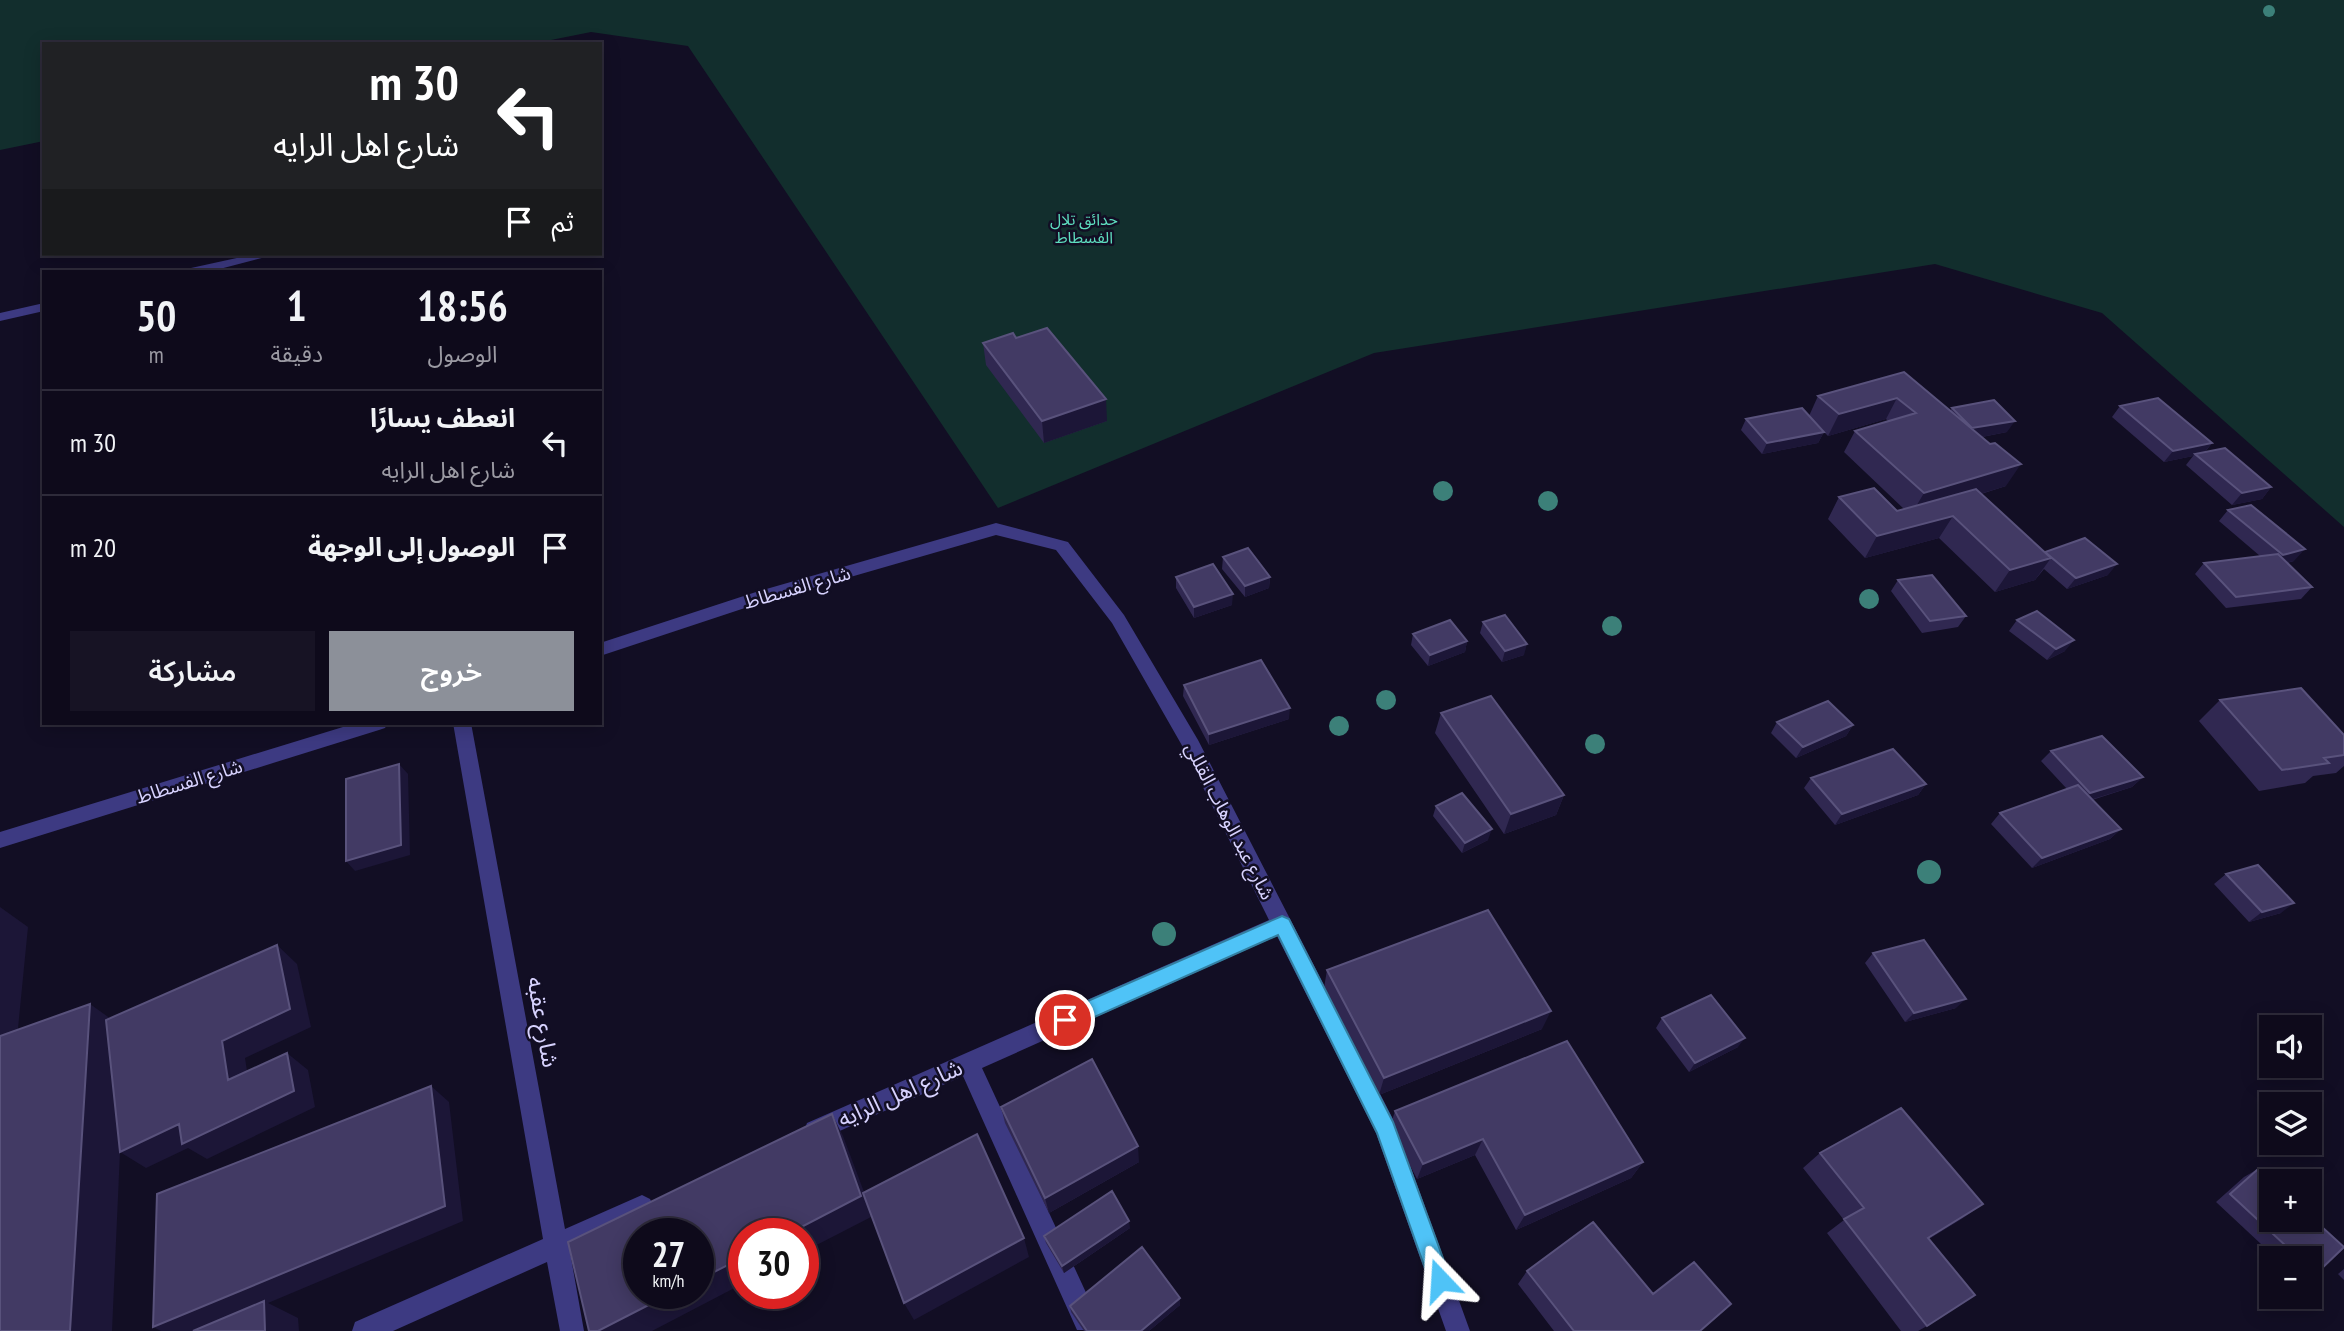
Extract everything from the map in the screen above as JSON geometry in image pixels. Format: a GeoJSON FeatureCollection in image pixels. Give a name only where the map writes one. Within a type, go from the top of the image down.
{"type":"FeatureCollection","features":[{"type":"Feature","properties":{"kind":"street"},"geometry":{"type":"LineString","coordinates":[[200,270],[262,256]]}},
{"type":"Feature","properties":{"kind":"street"},"geometry":{"type":"LineString","coordinates":[[0,317],[42,307]]}},
{"type":"Feature","properties":{"kind":"street","name":"شارع الفسطاط"},"geometry":{"type":"LineString","coordinates":[[602,649],[756,598],[996,529]]}},
{"type":"Feature","properties":{"kind":"street","name":"شارع عبد الوهاب القللي"},"geometry":{"type":"LineString","coordinates":[[996,529],[1062,546],[1118,619],[1191,745],[1386,1129],[1458,1331]]}},
{"type":"Feature","properties":{"kind":"street","name":"شارع الفسطاط"},"geometry":{"type":"LineString","coordinates":[[0,840],[373,725]]}},
{"type":"Feature","properties":{"kind":"street","name":"شارع عقبه"},"geometry":{"type":"LineString","coordinates":[[462,725],[572,1331]]}},
{"type":"Feature","properties":{"kind":"street","name":"شارع اهل الرايه"},"geometry":{"type":"LineString","coordinates":[[793,1140],[1282,925]]}},
{"type":"Feature","properties":{"kind":"street"},"geometry":{"type":"LineString","coordinates":[[968,1063],[1091,1331]]}},
{"type":"Feature","properties":{"kind":"street"},"geometry":{"type":"LineString","coordinates":[[364,1331],[669,1195]]}},
{"type":"Feature","properties":{"kind":"green space","name":"حدائق تلال الفسطاط"},"geometry":{"type":"Polygon","coordinates":[[[0,0],[2344,0],[2344,527],[2102,313],[1935,264],[1374,353],[998,508],[688,46],[591,32],[541,42],[42,42],[42,141],[0,150],[0,0]]]}},
{"type":"Feature","properties":{"kind":"building"},"geometry":{"type":"Polygon","coordinates":[[[1047,328],[1106,399],[1042,421],[983,343],[1013,333],[1016,338],[1047,328]]]}},
{"type":"Feature","properties":{"kind":"building"},"geometry":{"type":"Polygon","coordinates":[[[1904,372],[1990,444],[1995,443],[2021,464],[1924,493],[1855,431],[1916,413],[1897,398],[1839,414],[1818,396],[1904,372]]]}},
{"type":"Feature","properties":{"kind":"building"},"geometry":{"type":"Polygon","coordinates":[[[2158,398],[2212,443],[2173,451],[2120,406],[2158,398]]]}},
{"type":"Feature","properties":{"kind":"building"},"geometry":{"type":"Polygon","coordinates":[[[1994,400],[2015,421],[1972,428],[1952,408],[1994,400]]]}},
{"type":"Feature","properties":{"kind":"building"},"geometry":{"type":"Polygon","coordinates":[[[1802,408],[1824,432],[1767,443],[1746,419],[1802,408]]]}},
{"type":"Feature","properties":{"kind":"building"},"geometry":{"type":"Polygon","coordinates":[[[2225,448],[2271,487],[2242,493],[2195,454],[2225,448]]]}},
{"type":"Feature","properties":{"kind":"building"},"geometry":{"type":"Polygon","coordinates":[[[1874,488],[1897,511],[1976,489],[2051,558],[2010,570],[1953,516],[1877,536],[1839,497],[1874,488]]]}},
{"type":"Feature","properties":{"kind":"building"},"geometry":{"type":"Polygon","coordinates":[[[2251,505],[2305,549],[2283,555],[2228,510],[2251,505]]]}},
{"type":"Feature","properties":{"kind":"building"},"geometry":{"type":"Polygon","coordinates":[[[2085,538],[2117,564],[2076,578],[2045,552],[2085,538]]]}},
{"type":"Feature","properties":{"kind":"building"},"geometry":{"type":"Polygon","coordinates":[[[1248,548],[1270,577],[1245,586],[1223,557],[1248,548]]]}},
{"type":"Feature","properties":{"kind":"building"},"geometry":{"type":"Polygon","coordinates":[[[2278,554],[2312,587],[2236,597],[2204,563],[2278,554]]]}},
{"type":"Feature","properties":{"kind":"building"},"geometry":{"type":"Polygon","coordinates":[[[1213,564],[1233,594],[1194,607],[1176,577],[1213,564]]]}},
{"type":"Feature","properties":{"kind":"building"},"geometry":{"type":"Polygon","coordinates":[[[1932,575],[1966,616],[1930,621],[1898,580],[1932,575]]]}},
{"type":"Feature","properties":{"kind":"building"},"geometry":{"type":"Polygon","coordinates":[[[2037,611],[2074,640],[2056,649],[2017,620],[2037,611]]]}},
{"type":"Feature","properties":{"kind":"building"},"geometry":{"type":"Polygon","coordinates":[[[1505,615],[1527,644],[1505,651],[1483,622],[1505,615]]]}},
{"type":"Feature","properties":{"kind":"building"},"geometry":{"type":"Polygon","coordinates":[[[1450,620],[1467,641],[1430,655],[1413,634],[1450,620]]]}},
{"type":"Feature","properties":{"kind":"building"},"geometry":{"type":"Polygon","coordinates":[[[1261,660],[1290,708],[1209,734],[1184,685],[1261,660]]]}},
{"type":"Feature","properties":{"kind":"building"},"geometry":{"type":"Polygon","coordinates":[[[2301,688],[2344,735],[2344,755],[2324,758],[2329,763],[2282,770],[2220,700],[2301,688]]]}},
{"type":"Feature","properties":{"kind":"building"},"geometry":{"type":"Polygon","coordinates":[[[1491,696],[1564,795],[1511,814],[1441,713],[1491,696]]]}},
{"type":"Feature","properties":{"kind":"building"},"geometry":{"type":"Polygon","coordinates":[[[1828,701],[1853,725],[1803,747],[1777,722],[1828,701]]]}},
{"type":"Feature","properties":{"kind":"building"},"geometry":{"type":"Polygon","coordinates":[[[2102,736],[2143,777],[2090,793],[2051,751],[2102,736]]]}},
{"type":"Feature","properties":{"kind":"building"},"geometry":{"type":"Polygon","coordinates":[[[1893,749],[1926,784],[1842,814],[1811,778],[1893,749]]]}},
{"type":"Feature","properties":{"kind":"building"},"geometry":{"type":"Polygon","coordinates":[[[399,764],[401,845],[346,861],[346,779],[399,764]]]}},
{"type":"Feature","properties":{"kind":"building"},"geometry":{"type":"Polygon","coordinates":[[[2078,785],[2121,829],[2042,858],[2000,813],[2078,785]]]}},
{"type":"Feature","properties":{"kind":"building"},"geometry":{"type":"Polygon","coordinates":[[[1462,793],[1492,829],[1465,843],[1436,806],[1462,793]]]}},
{"type":"Feature","properties":{"kind":"building"},"geometry":{"type":"Polygon","coordinates":[[[2258,865],[2294,903],[2262,912],[2226,874],[2258,865]]]}},
{"type":"Feature","properties":{"kind":"building"},"geometry":{"type":"Polygon","coordinates":[[[1488,910],[1551,1011],[1384,1078],[1327,970],[1488,910]]]}},
{"type":"Feature","properties":{"kind":"building"},"geometry":{"type":"Polygon","coordinates":[[[1924,940],[1966,999],[1914,1013],[1873,953],[1924,940]]]}},
{"type":"Feature","properties":{"kind":"building"},"geometry":{"type":"Polygon","coordinates":[[[277,945],[290,1009],[222,1041],[228,1080],[287,1053],[294,1091],[182,1144],[179,1124],[120,1152],[106,1020],[277,945]]]}},
{"type":"Feature","properties":{"kind":"building"},"geometry":{"type":"Polygon","coordinates":[[[1711,995],[1745,1038],[1695,1063],[1662,1018],[1711,995]]]}},
{"type":"Feature","properties":{"kind":"building"},"geometry":{"type":"Polygon","coordinates":[[[90,1004],[70,1331],[0,1331],[0,1036],[90,1004]]]}},
{"type":"Feature","properties":{"kind":"building"},"geometry":{"type":"Polygon","coordinates":[[[1567,1041],[1643,1162],[1525,1215],[1483,1139],[1423,1164],[1395,1111],[1567,1041]]]}},
{"type":"Feature","properties":{"kind":"building"},"geometry":{"type":"Polygon","coordinates":[[[1092,1059],[1138,1146],[1045,1198],[1001,1107],[1092,1059]]]}},
{"type":"Feature","properties":{"kind":"building"},"geometry":{"type":"Polygon","coordinates":[[[431,1086],[445,1206],[153,1327],[157,1194],[431,1086]]]}},
{"type":"Feature","properties":{"kind":"building"},"geometry":{"type":"Polygon","coordinates":[[[1901,1108],[1983,1204],[1928,1238],[1975,1295],[1927,1326],[1844,1219],[1864,1208],[1820,1153],[1901,1108]]]}},
{"type":"Feature","properties":{"kind":"building"},"geometry":{"type":"Polygon","coordinates":[[[832,1114],[861,1196],[819,1218],[728,1218],[728,1265],[714,1272],[714,1218],[623,1218],[623,1309],[641,1309],[598,1331],[589,1331],[568,1242],[832,1114]]]}},
{"type":"Feature","properties":{"kind":"building"},"geometry":{"type":"Polygon","coordinates":[[[977,1134],[1024,1238],[904,1303],[863,1193],[977,1134]]]}},
{"type":"Feature","properties":{"kind":"building"},"geometry":{"type":"Polygon","coordinates":[[[2259,1170],[2259,1221],[2230,1194],[2259,1170]]]}},
{"type":"Feature","properties":{"kind":"building"},"geometry":{"type":"Polygon","coordinates":[[[1112,1191],[1129,1221],[1062,1266],[1044,1236],[1112,1191]]]}},
{"type":"Feature","properties":{"kind":"building"},"geometry":{"type":"Polygon","coordinates":[[[1593,1222],[1653,1294],[1694,1262],[1731,1304],[1700,1331],[1574,1331],[1527,1271],[1593,1222]]]}},
{"type":"Feature","properties":{"kind":"building"},"geometry":{"type":"Polygon","coordinates":[[[2322,1227],[2344,1247],[2322,1268],[2322,1246],[2286,1246],[2271,1232],[2322,1232],[2322,1227]]]}},
{"type":"Feature","properties":{"kind":"building"},"geometry":{"type":"Polygon","coordinates":[[[1142,1247],[1180,1298],[1141,1331],[1087,1331],[1070,1306],[1142,1247]]]}},
{"type":"Feature","properties":{"kind":"building"},"geometry":{"type":"Polygon","coordinates":[[[264,1301],[265,1331],[193,1331],[264,1301]]]}},
{"type":"Feature","properties":{"kind":"route"},"geometry":{"type":"LineString","coordinates":[[1065,1020],[1282,925],[1386,1129],[1440,1280]]}}]}
